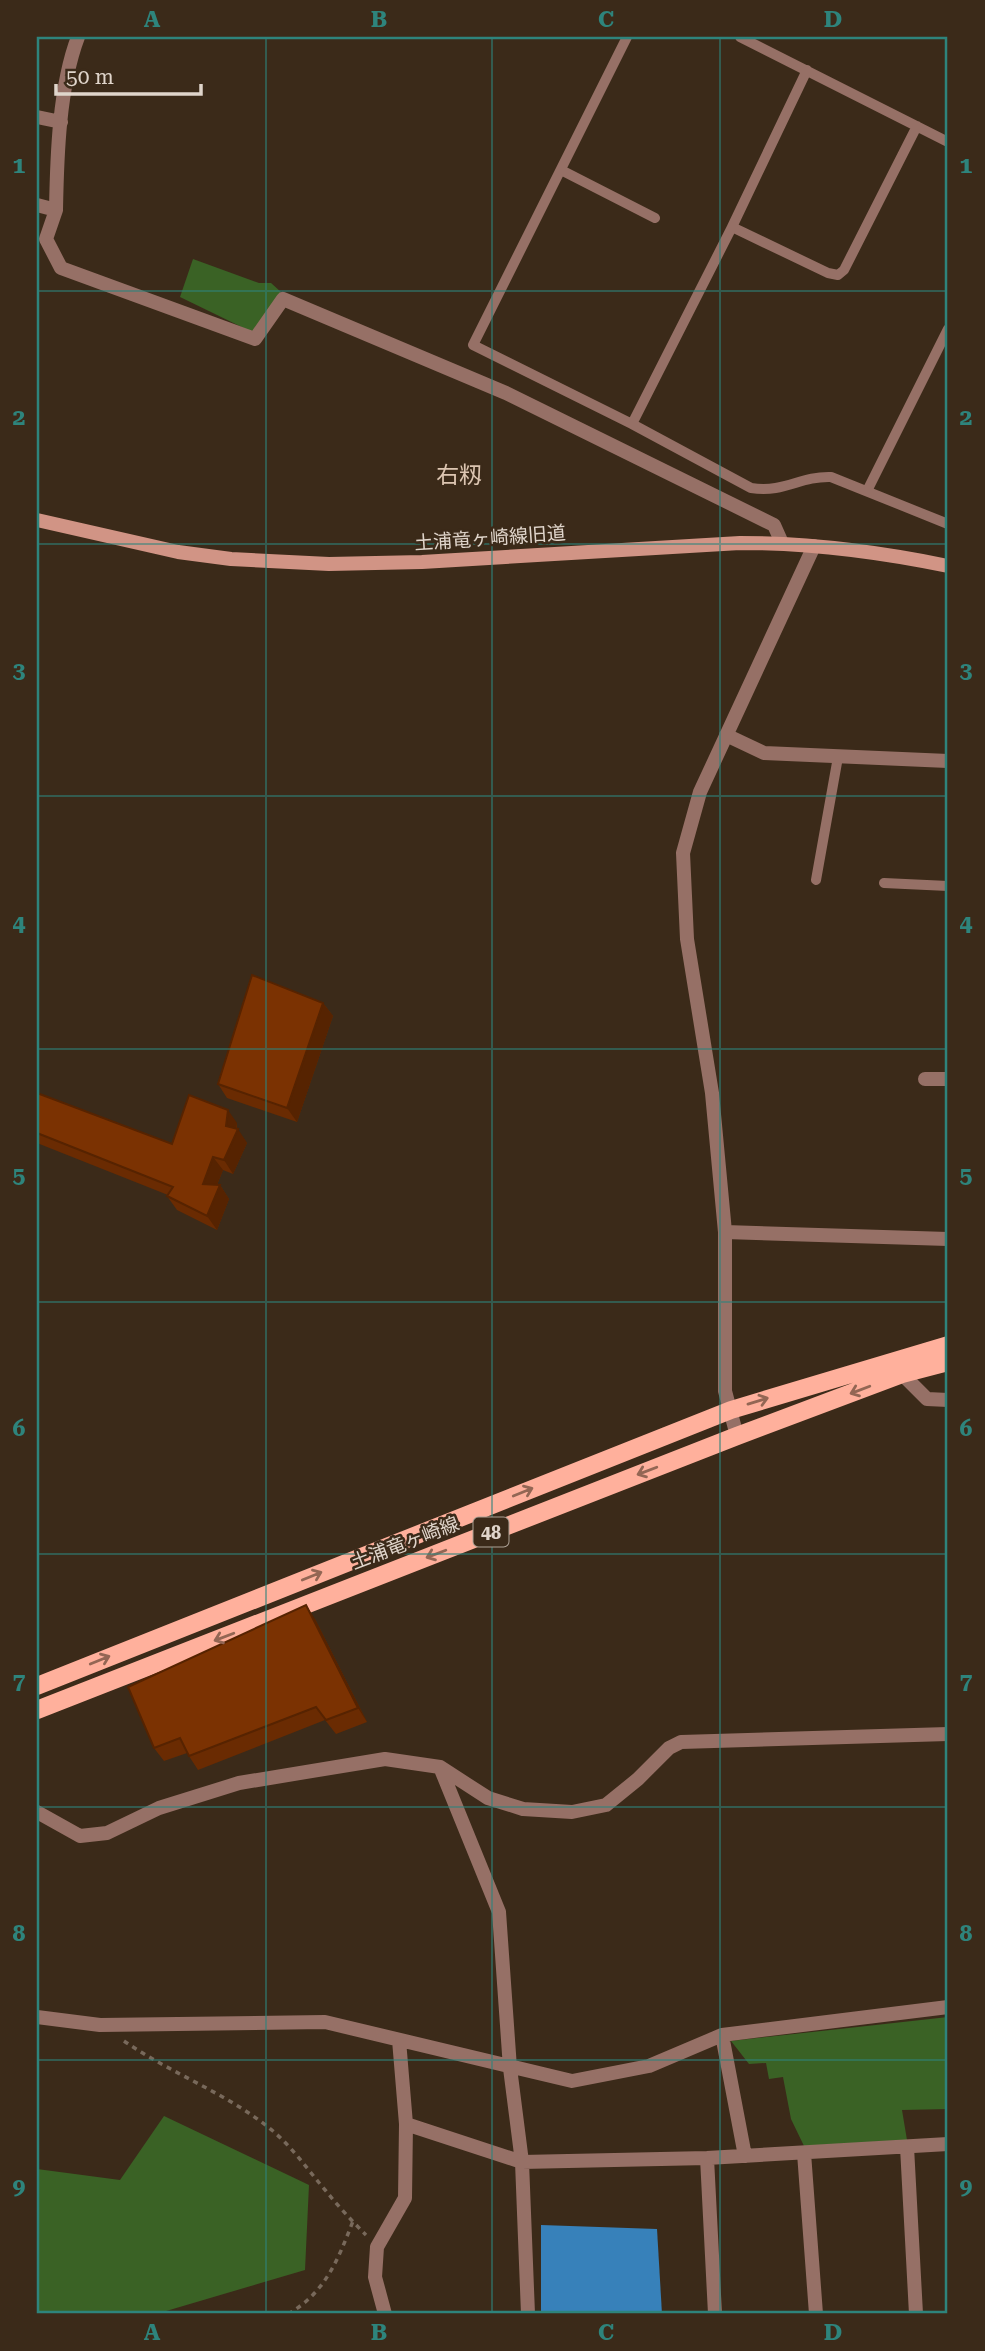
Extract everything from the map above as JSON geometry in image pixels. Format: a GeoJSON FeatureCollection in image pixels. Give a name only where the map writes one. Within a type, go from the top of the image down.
{"type":"FeatureCollection","features":[{"type":"Feature","properties":{"kind":"main road","name":"土浦竜ヶ崎線"},"geometry":{"type":"LineString","coordinates":[[37,1686],[731,1410],[948,1345]]}},
{"type":"Feature","properties":{"kind":"main road","name":"土浦竜ヶ崎線"},"geometry":{"type":"LineString","coordinates":[[37,1710],[737,1436],[902,1374],[948,1362]]}},
{"type":"Feature","properties":{"kind":"street"},"geometry":{"type":"LineString","coordinates":[[74,38],[57,154],[56,209],[46,239],[61,268],[255,339],[283,299],[518,399],[774,525],[782,543]]}},
{"type":"Feature","properties":{"kind":"street"},"geometry":{"type":"LineString","coordinates":[[37,117],[61,122]]}},
{"type":"Feature","properties":{"kind":"street"},"geometry":{"type":"LineString","coordinates":[[37,205],[56,209]]}},
{"type":"Feature","properties":{"kind":"street","name":"土浦竜ヶ崎線旧道"},"geometry":{"type":"LineString","coordinates":[[37,520],[177,552],[231,559],[329,564],[422,562],[740,543],[782,543],[948,566]]}},
{"type":"Feature","properties":{"kind":"street"},"geometry":{"type":"LineString","coordinates":[[737,1436],[725,1391],[725,1232],[712,1093],[687,939],[683,853],[700,792],[814,546]]}},
{"type":"Feature","properties":{"kind":"street"},"geometry":{"type":"LineString","coordinates":[[726,735],[764,753],[948,761]]}},
{"type":"Feature","properties":{"kind":"street"},"geometry":{"type":"LineString","coordinates":[[925,1079],[948,1079]]}},
{"type":"Feature","properties":{"kind":"street"},"geometry":{"type":"LineString","coordinates":[[725,1232],[948,1239]]}},
{"type":"Feature","properties":{"kind":"street"},"geometry":{"type":"LineString","coordinates":[[902,1374],[927,1399],[948,1400]]}},
{"type":"Feature","properties":{"kind":"street"},"geometry":{"type":"LineString","coordinates":[[37,1812],[80,1836],[107,1833],[159,1808],[239,1783],[384,1759],[440,1767],[488,1798],[523,1809],[572,1812],[606,1805],[638,1779],[668,1748],[681,1742],[948,1734]]}},
{"type":"Feature","properties":{"kind":"street"},"geometry":{"type":"LineString","coordinates":[[440,1767],[499,1912],[510,2068],[522,2162],[528,2314]]}},
{"type":"Feature","properties":{"kind":"street"},"geometry":{"type":"LineString","coordinates":[[37,2017],[100,2025],[325,2022],[572,2081],[649,2066],[722,2035],[948,2007]]}},
{"type":"Feature","properties":{"kind":"street"},"geometry":{"type":"LineString","coordinates":[[722,2035],[745,2156]]}},
{"type":"Feature","properties":{"kind":"street"},"geometry":{"type":"LineString","coordinates":[[385,2314],[374,2277],[377,2247],[405,2198],[405,2124],[399,2040]]}},
{"type":"Feature","properties":{"kind":"street"},"geometry":{"type":"LineString","coordinates":[[405,2124],[522,2162],[707,2158],[948,2144]]}},
{"type":"Feature","properties":{"kind":"street"},"geometry":{"type":"LineString","coordinates":[[907,2147],[916,2314]]}},
{"type":"Feature","properties":{"kind":"street"},"geometry":{"type":"LineString","coordinates":[[804,2153],[816,2314]]}},
{"type":"Feature","properties":{"kind":"street"},"geometry":{"type":"LineString","coordinates":[[707,2158],[715,2314]]}},
{"type":"Feature","properties":{"kind":"lane"},"geometry":{"type":"LineString","coordinates":[[625,37],[473,345],[632,424],[751,488],[768,491],[816,477],[831,477],[948,524]]}},
{"type":"Feature","properties":{"kind":"lane"},"geometry":{"type":"LineString","coordinates":[[740,37],[948,142]]}},
{"type":"Feature","properties":{"kind":"lane"},"geometry":{"type":"LineString","coordinates":[[632,424],[807,71]]}},
{"type":"Feature","properties":{"kind":"lane"},"geometry":{"type":"LineString","coordinates":[[732,227],[828,273],[838,275],[844,270],[917,126]]}},
{"type":"Feature","properties":{"kind":"lane"},"geometry":{"type":"LineString","coordinates":[[561,170],[655,218]]}},
{"type":"Feature","properties":{"kind":"lane"},"geometry":{"type":"LineString","coordinates":[[867,491],[948,329]]}},
{"type":"Feature","properties":{"kind":"lane"},"geometry":{"type":"LineString","coordinates":[[816,880],[838,757]]}},
{"type":"Feature","properties":{"kind":"lane"},"geometry":{"type":"LineString","coordinates":[[884,883],[948,886]]}},
{"type":"Feature","properties":{"kind":"path"},"geometry":{"type":"LineString","coordinates":[[100,2025],[147,2057],[219,2095],[268,2127],[299,2157],[377,2247]]}},
{"type":"Feature","properties":{"kind":"path"},"geometry":{"type":"LineString","coordinates":[[288,2314],[304,2305],[336,2265],[353,2221]]}},
{"type":"Feature","properties":{"kind":"green space"},"geometry":{"type":"Polygon","coordinates":[[[193,259],[259,283],[271,283],[281,292],[252,332],[180,297],[193,259]]]}},
{"type":"Feature","properties":{"kind":"green space"},"geometry":{"type":"Polygon","coordinates":[[[948,2017],[948,2109],[902,2110],[907,2140],[804,2146],[791,2119],[783,2077],[769,2079],[766,2063],[749,2064],[731,2041],[948,2017]]]}},
{"type":"Feature","properties":{"kind":"green space"},"geometry":{"type":"Polygon","coordinates":[[[164,2116],[309,2185],[305,2270],[156,2314],[37,2314],[37,2169],[120,2180],[164,2116]]]}},
{"type":"Feature","properties":{"kind":"water"},"geometry":{"type":"Polygon","coordinates":[[[541,2225],[657,2229],[662,2314],[541,2314],[541,2225]]]}},
{"type":"Feature","properties":{"kind":"building"},"geometry":{"type":"Polygon","coordinates":[[[252,975],[323,1003],[287,1108],[218,1084],[252,975]]]}},
{"type":"Feature","properties":{"kind":"building"},"geometry":{"type":"Polygon","coordinates":[[[37,1093],[172,1144],[189,1095],[228,1110],[226,1126],[238,1129],[224,1160],[213,1157],[203,1184],[220,1185],[207,1216],[167,1196],[173,1187],[37,1133],[37,1093]]]}},
{"type":"Feature","properties":{"kind":"building"},"geometry":{"type":"Polygon","coordinates":[[[306,1605],[358,1708],[326,1720],[316,1707],[189,1756],[180,1738],[154,1748],[128,1687],[306,1605]]]}},
{"type":"Feature","properties":{"kind":"district","name":"右籾"},"geometry":{"type":"Point","coordinates":[459,475]}}]}
